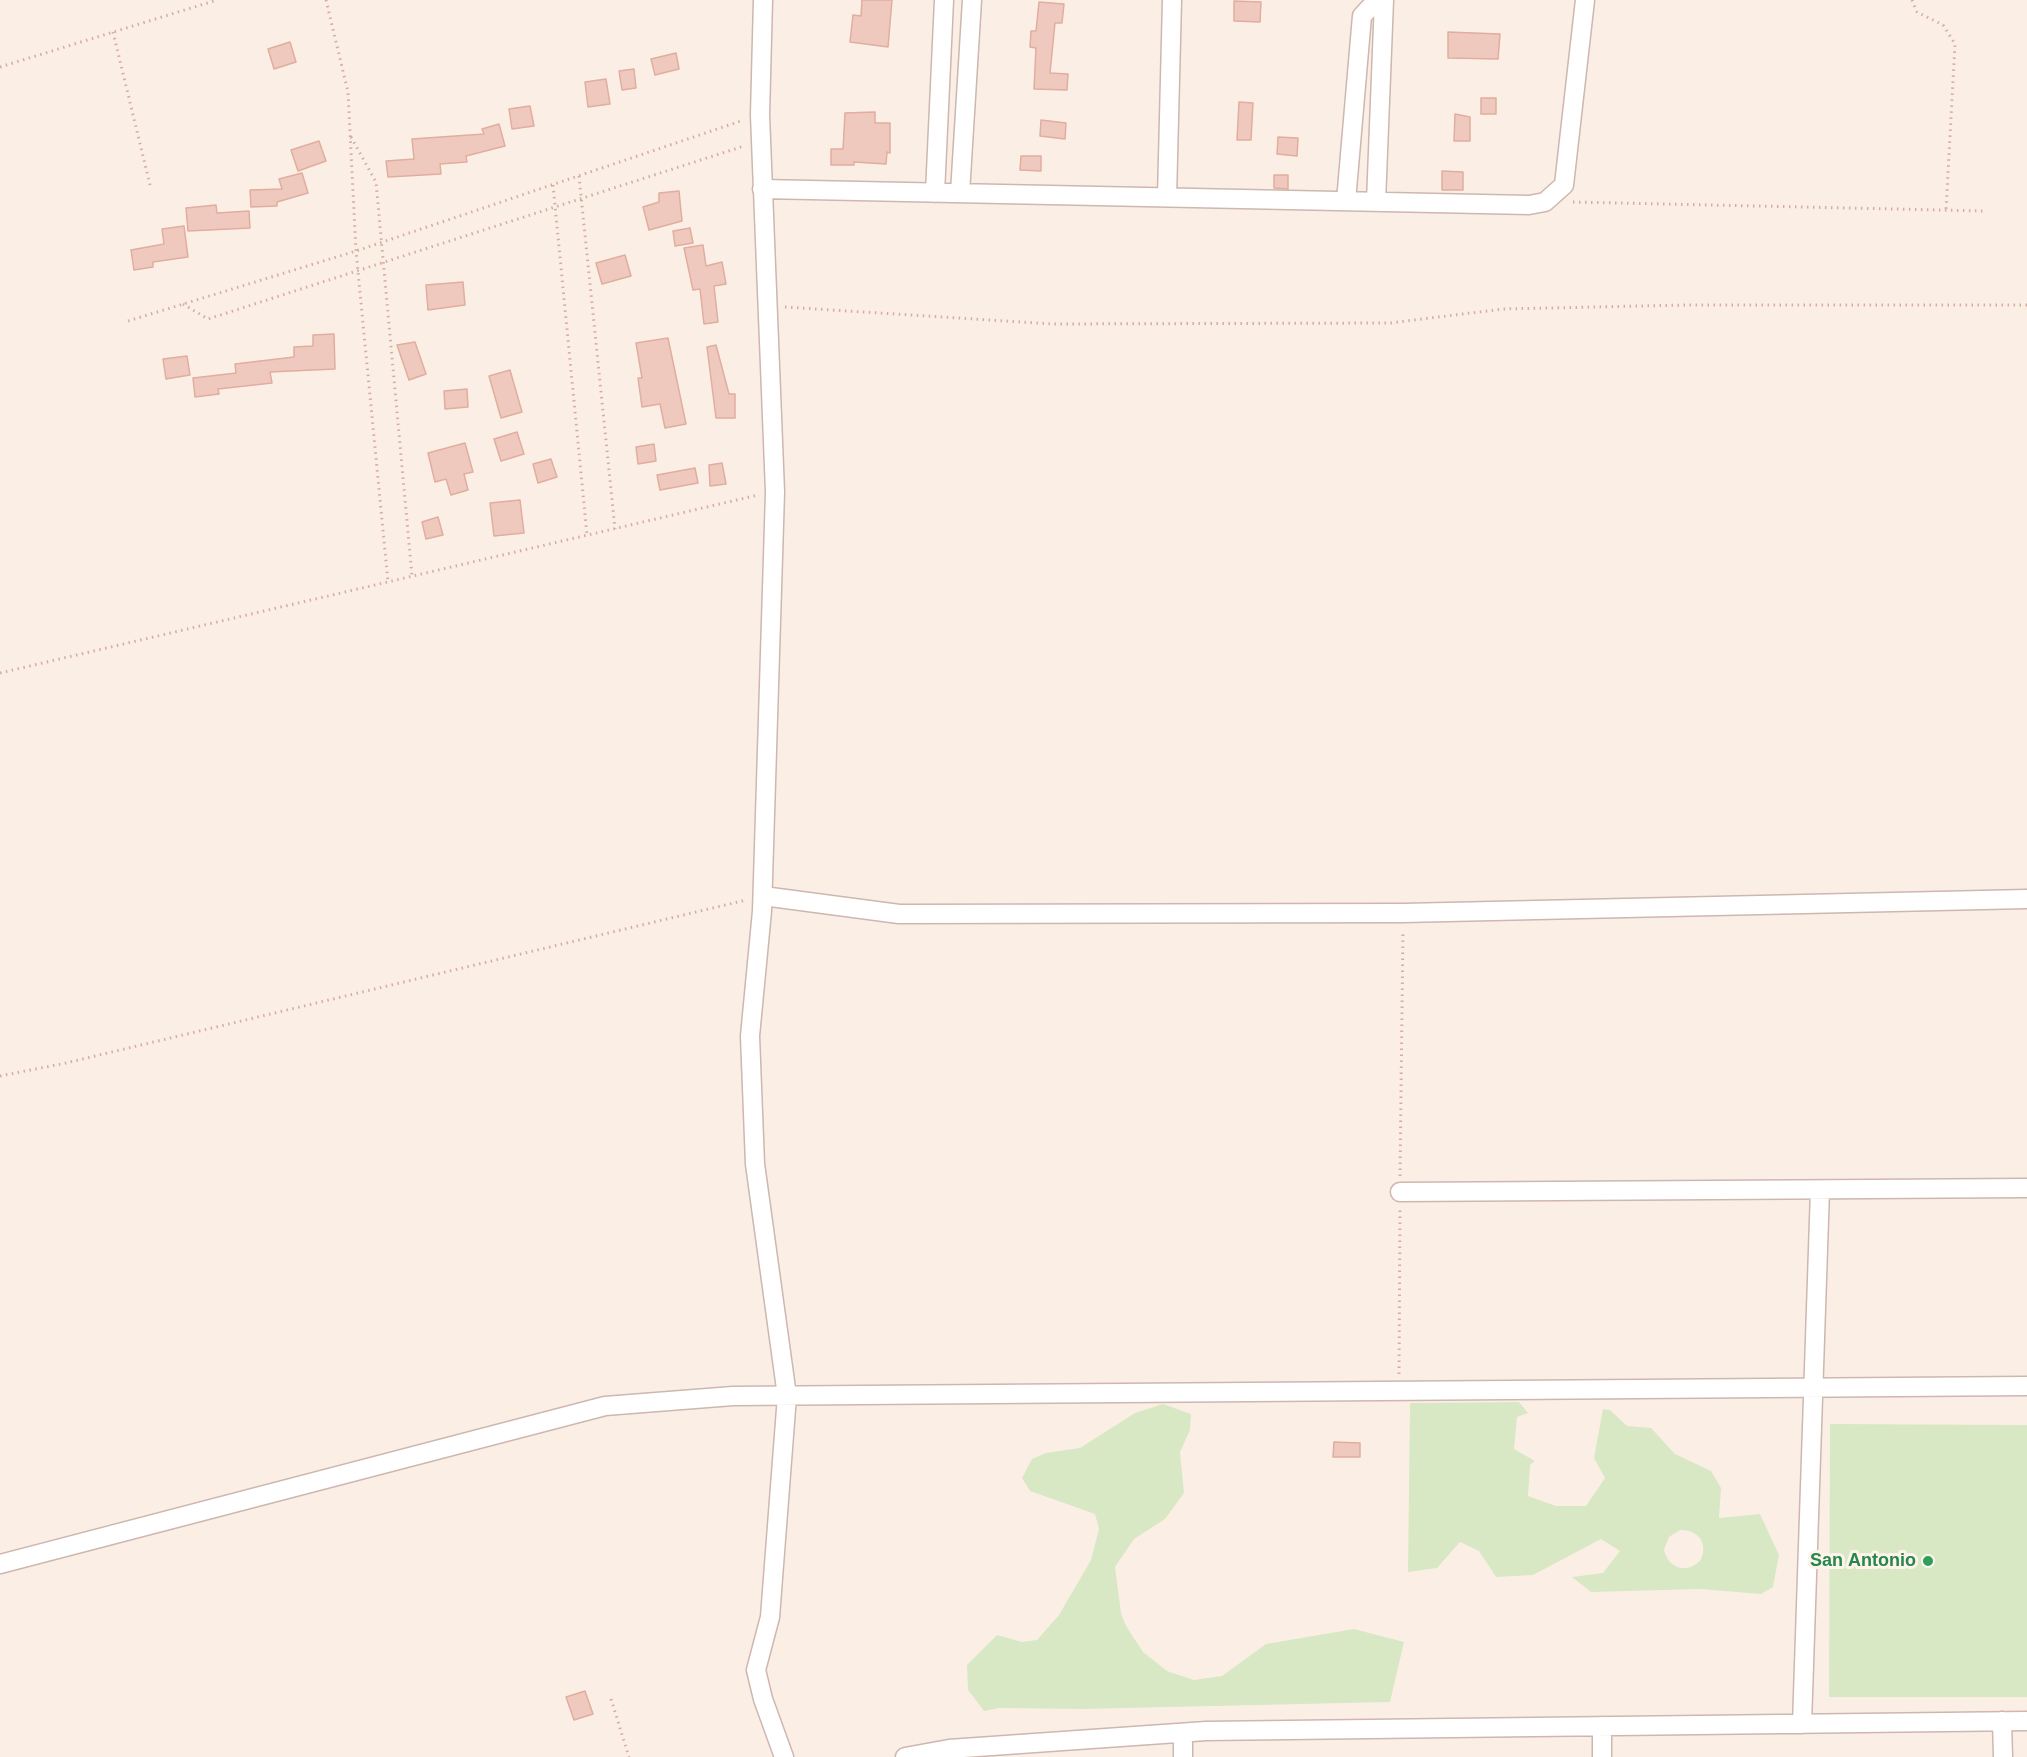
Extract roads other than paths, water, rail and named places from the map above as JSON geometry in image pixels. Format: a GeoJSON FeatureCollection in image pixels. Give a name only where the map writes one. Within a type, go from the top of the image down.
{"type":"FeatureCollection","features":[{"type":"Feature","properties":{"kind":"street"},"geometry":{"type":"LineString","coordinates":[[764,0],[760,115],[775,492],[763,896],[750,1036],[755,1164],[787,1396],[770,1617],[756,1670],[763,1699],[784,1757]]}},
{"type":"Feature","properties":{"kind":"street"},"geometry":{"type":"LineString","coordinates":[[935,193],[944,0]]}},
{"type":"Feature","properties":{"kind":"street"},"geometry":{"type":"LineString","coordinates":[[960,193],[972,0]]}},
{"type":"Feature","properties":{"kind":"street"},"geometry":{"type":"LineString","coordinates":[[1167,197],[1172,0]]}},
{"type":"Feature","properties":{"kind":"street"},"geometry":{"type":"LineString","coordinates":[[1346,201],[1362,16],[1377,0]]}},
{"type":"Feature","properties":{"kind":"street"},"geometry":{"type":"LineString","coordinates":[[1376,202],[1384,0]]}},
{"type":"Feature","properties":{"kind":"street"},"geometry":{"type":"LineString","coordinates":[[762,189],[1528,205],[1545,202],[1564,185],[1585,0]]}},
{"type":"Feature","properties":{"kind":"street"},"geometry":{"type":"LineString","coordinates":[[763,896],[899,914],[1403,913],[2027,899]]}},
{"type":"Feature","properties":{"kind":"street"},"geometry":{"type":"LineString","coordinates":[[1400,1192],[2027,1188]]}},
{"type":"Feature","properties":{"kind":"street"},"geometry":{"type":"LineString","coordinates":[[1802,1724],[1820,1190]]}},
{"type":"Feature","properties":{"kind":"street"},"geometry":{"type":"LineString","coordinates":[[0,1564],[606,1406],[733,1396],[2027,1386]]}},
{"type":"Feature","properties":{"kind":"street"},"geometry":{"type":"LineString","coordinates":[[2002,1721],[2003,1757]]}},
{"type":"Feature","properties":{"kind":"street"},"geometry":{"type":"LineString","coordinates":[[905,1757],[949,1749],[1183,1733],[2027,1721]]}},
{"type":"Feature","properties":{"kind":"street"},"geometry":{"type":"LineString","coordinates":[[1602,1726],[1602,1757]]}},
{"type":"Feature","properties":{"kind":"street"},"geometry":{"type":"LineString","coordinates":[[1183,1733],[1183,1757]]}},
{"type":"Feature","properties":{"kind":"place","name":"San Antonio"},"geometry":{"type":"Point","coordinates":[1928,1561]}}]}
